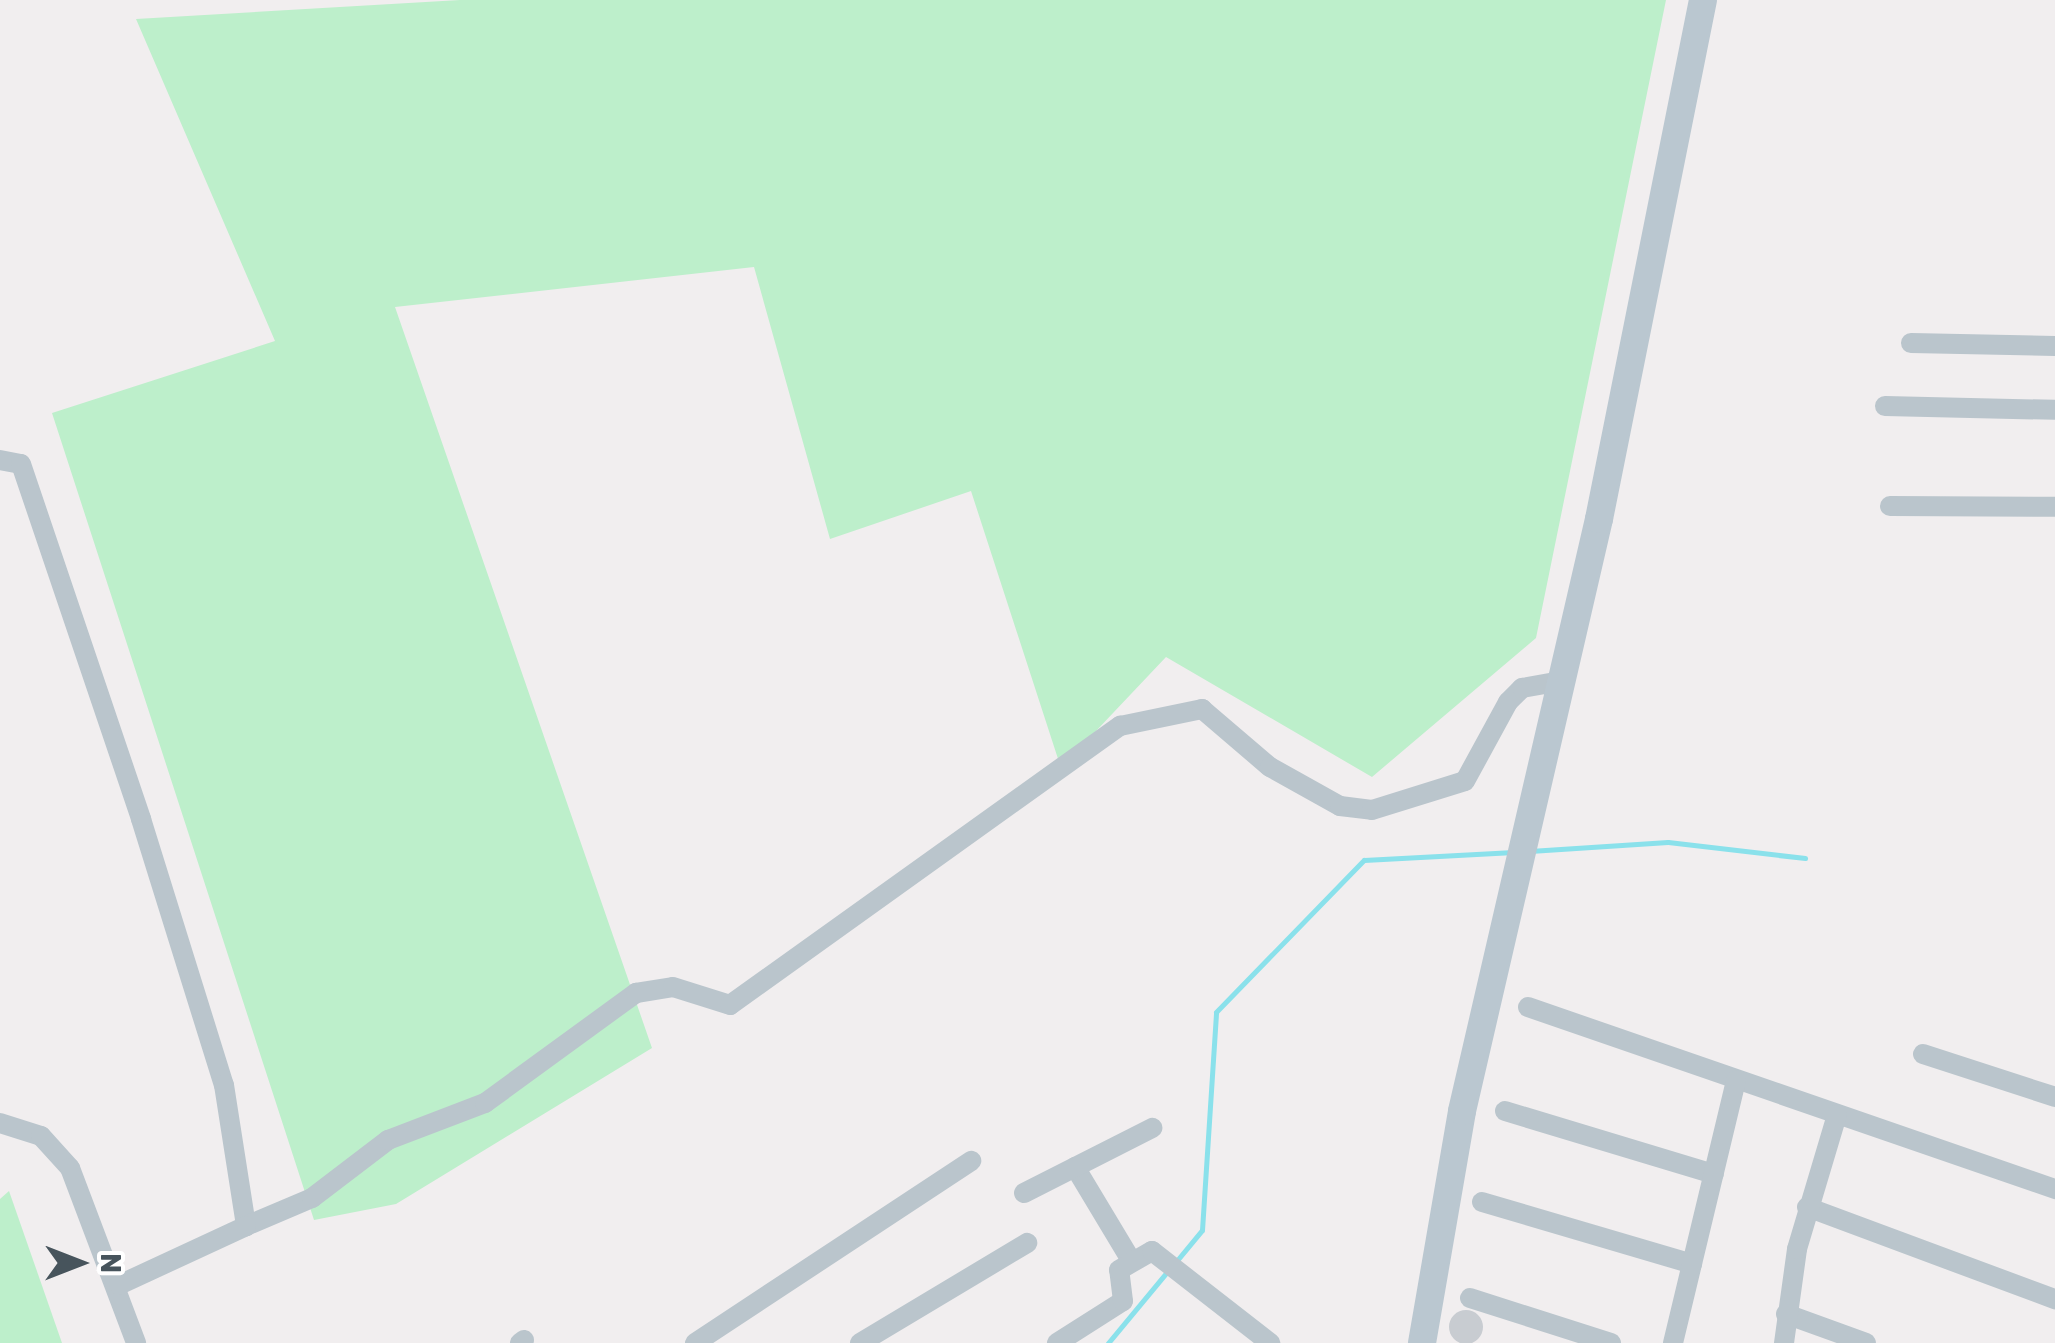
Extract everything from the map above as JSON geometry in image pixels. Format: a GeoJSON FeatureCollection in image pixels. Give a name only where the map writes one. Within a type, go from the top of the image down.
{"type":"FeatureCollection","features":[{"type":"Feature","properties":{"kind":"street"},"geometry":{"type":"LineString","coordinates":[[1422,1343],[1556,682],[1599,520],[1703,0]]}},
{"type":"Feature","properties":{"kind":"street"},"geometry":{"type":"LineString","coordinates":[[1911,343],[2055,346]]}},
{"type":"Feature","properties":{"kind":"street"},"geometry":{"type":"LineString","coordinates":[[1885,406],[2055,410]]}},
{"type":"Feature","properties":{"kind":"street"},"geometry":{"type":"LineString","coordinates":[[0,460],[21,464],[141,820],[224,1085],[246,1226]]}},
{"type":"Feature","properties":{"kind":"street"},"geometry":{"type":"LineString","coordinates":[[1890,506],[2055,507]]}},
{"type":"Feature","properties":{"kind":"street"},"geometry":{"type":"LineString","coordinates":[[120,1285],[312,1198],[388,1140],[485,1103],[636,993],[674,988],[730,1005],[1120,726],[1202,709],[1270,766],[1340,806],[1372,810],[1465,781],[1508,702],[1522,688],[1556,682]]}},
{"type":"Feature","properties":{"kind":"street"},"geometry":{"type":"LineString","coordinates":[[1528,1006],[2055,1190]]}},
{"type":"Feature","properties":{"kind":"street"},"geometry":{"type":"LineString","coordinates":[[1924,1054],[2055,1097]]}},
{"type":"Feature","properties":{"kind":"street"},"geometry":{"type":"LineString","coordinates":[[1673,1343],[1736,1080]]}},
{"type":"Feature","properties":{"kind":"street"},"geometry":{"type":"LineString","coordinates":[[1505,1111],[1714,1174]]}},
{"type":"Feature","properties":{"kind":"street"},"geometry":{"type":"LineString","coordinates":[[1784,1343],[1807,1207],[1837,1115]]}},
{"type":"Feature","properties":{"kind":"street"},"geometry":{"type":"LineString","coordinates":[[0,1122],[58,1149],[120,1285],[136,1343]]}},
{"type":"Feature","properties":{"kind":"street"},"geometry":{"type":"LineString","coordinates":[[1024,1193],[1152,1128]]}},
{"type":"Feature","properties":{"kind":"street"},"geometry":{"type":"LineString","coordinates":[[694,1343],[971,1161]]}},
{"type":"Feature","properties":{"kind":"street"},"geometry":{"type":"LineString","coordinates":[[1075,1167],[1129,1257]]}},
{"type":"Feature","properties":{"kind":"street"},"geometry":{"type":"LineString","coordinates":[[1482,1202],[1692,1264]]}},
{"type":"Feature","properties":{"kind":"street"},"geometry":{"type":"LineString","coordinates":[[1807,1207],[2055,1299]]}},
{"type":"Feature","properties":{"kind":"street"},"geometry":{"type":"LineString","coordinates":[[860,1343],[1027,1242]]}},
{"type":"Feature","properties":{"kind":"street"},"geometry":{"type":"LineString","coordinates":[[1129,1257],[1166,1256],[1270,1343]]}},
{"type":"Feature","properties":{"kind":"street"},"geometry":{"type":"LineString","coordinates":[[1056,1343],[1123,1302],[1117,1278],[1129,1257]]}},
{"type":"Feature","properties":{"kind":"street"},"geometry":{"type":"LineString","coordinates":[[1470,1298],[1612,1343]]}},
{"type":"Feature","properties":{"kind":"street"},"geometry":{"type":"LineString","coordinates":[[1786,1314],[1866,1343]]}},
{"type":"Feature","properties":{"kind":"green space"},"geometry":{"type":"Polygon","coordinates":[[[460,0],[1666,0],[1536,638],[1372,777],[1166,657],[1061,768],[971,491],[830,539],[754,267],[395,307],[652,1048],[396,1204],[314,1220],[52,413],[275,341],[136,19],[460,0]]]}},
{"type":"Feature","properties":{"kind":"green space"},"geometry":{"type":"Polygon","coordinates":[[[9,1191],[62,1343],[0,1343],[0,1199],[9,1191]]]}},
{"type":"Feature","properties":{"kind":"building"},"geometry":{"type":"Polygon","coordinates":[[[1466,1310],[1478,1315],[1483,1327],[1478,1339],[1466,1344],[1454,1339],[1449,1327],[1454,1315],[1466,1310]]]}},
{"type":"Feature","properties":{"kind":"waterway"},"geometry":{"type":"LineString","coordinates":[[1530,851],[1668,842],[1805,858]]}},
{"type":"Feature","properties":{"kind":"waterway"},"geometry":{"type":"LineString","coordinates":[[1174,1264],[1202,1230],[1216,1012],[1364,860],[1514,852]]}},
{"type":"Feature","properties":{"kind":"waterway"},"geometry":{"type":"LineString","coordinates":[[1108,1343],[1167,1272]]}}]}
